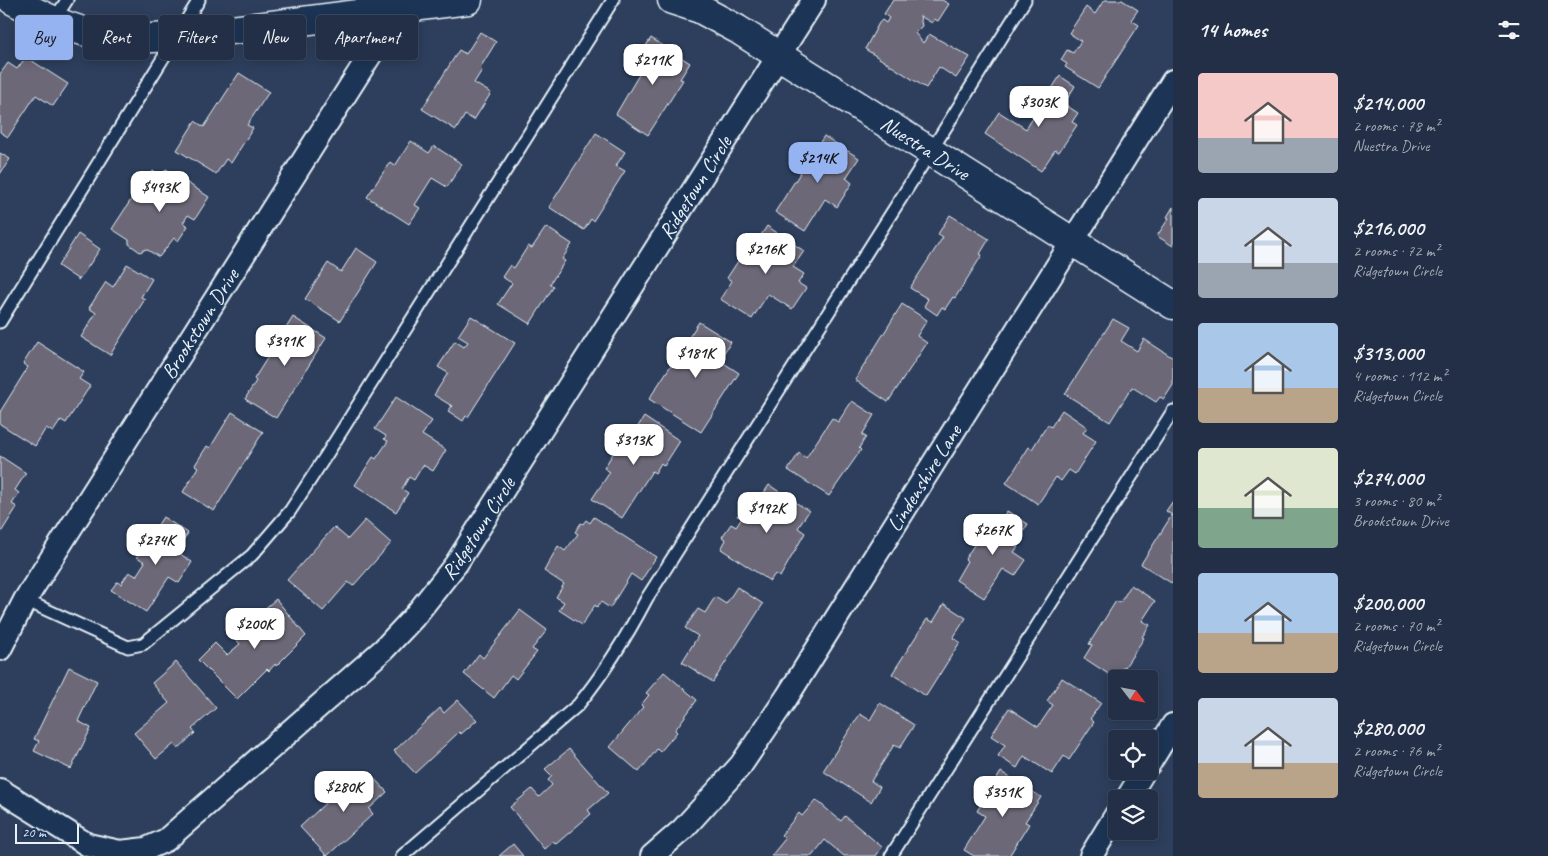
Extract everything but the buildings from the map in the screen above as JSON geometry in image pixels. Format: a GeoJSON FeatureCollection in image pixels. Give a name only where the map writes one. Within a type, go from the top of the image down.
{"type":"FeatureCollection","features":[{"type":"Feature","properties":{"kind":"street"},"geometry":{"type":"LineString","coordinates":[[12,0],[60,11],[83,32],[129,39],[159,38]]}},
{"type":"Feature","properties":{"kind":"street"},"geometry":{"type":"LineString","coordinates":[[234,29],[402,4],[468,0]]}},
{"type":"Feature","properties":{"kind":"street","name":"Nuestra Drive"},"geometry":{"type":"LineString","coordinates":[[672,0],[700,9],[736,29],[1173,305]]}},
{"type":"Feature","properties":{"kind":"street","name":"Ridgetown Circle"},"geometry":{"type":"LineString","coordinates":[[0,790],[88,844],[120,852],[146,849],[166,840],[384,649],[414,617],[456,564],[814,0]]}},
{"type":"Feature","properties":{"kind":"street","name":"Brookstown Drive"},"geometry":{"type":"LineString","coordinates":[[0,649],[26,600],[402,4]]}},
{"type":"Feature","properties":{"kind":"street","name":"Lindenshire Lane"},"geometry":{"type":"LineString","coordinates":[[652,856],[683,829],[740,765],[782,704],[1173,81]]}},
{"type":"Feature","properties":{"kind":"street"},"geometry":{"type":"LineString","coordinates":[[1158,749],[1173,725]]}},
{"type":"Feature","properties":{"kind":"street"},"geometry":{"type":"LineString","coordinates":[[1090,856],[1108,828]]}},
{"type":"Feature","properties":{"kind":"lane"},"geometry":{"type":"LineString","coordinates":[[190,15],[199,0]]}},
{"type":"Feature","properties":{"kind":"lane"},"geometry":{"type":"LineString","coordinates":[[26,600],[128,646],[144,644],[252,555],[290,510],[327,454],[613,0]]}},
{"type":"Feature","properties":{"kind":"lane"},"geometry":{"type":"LineString","coordinates":[[402,856],[578,705],[600,678],[634,624],[647,598],[931,151],[1024,0]]}},
{"type":"Feature","properties":{"kind":"lane"},"geometry":{"type":"LineString","coordinates":[[0,322],[162,60]]}},
{"type":"Feature","properties":{"kind":"lane"},"geometry":{"type":"LineString","coordinates":[[891,856],[1173,411]]}}]}
